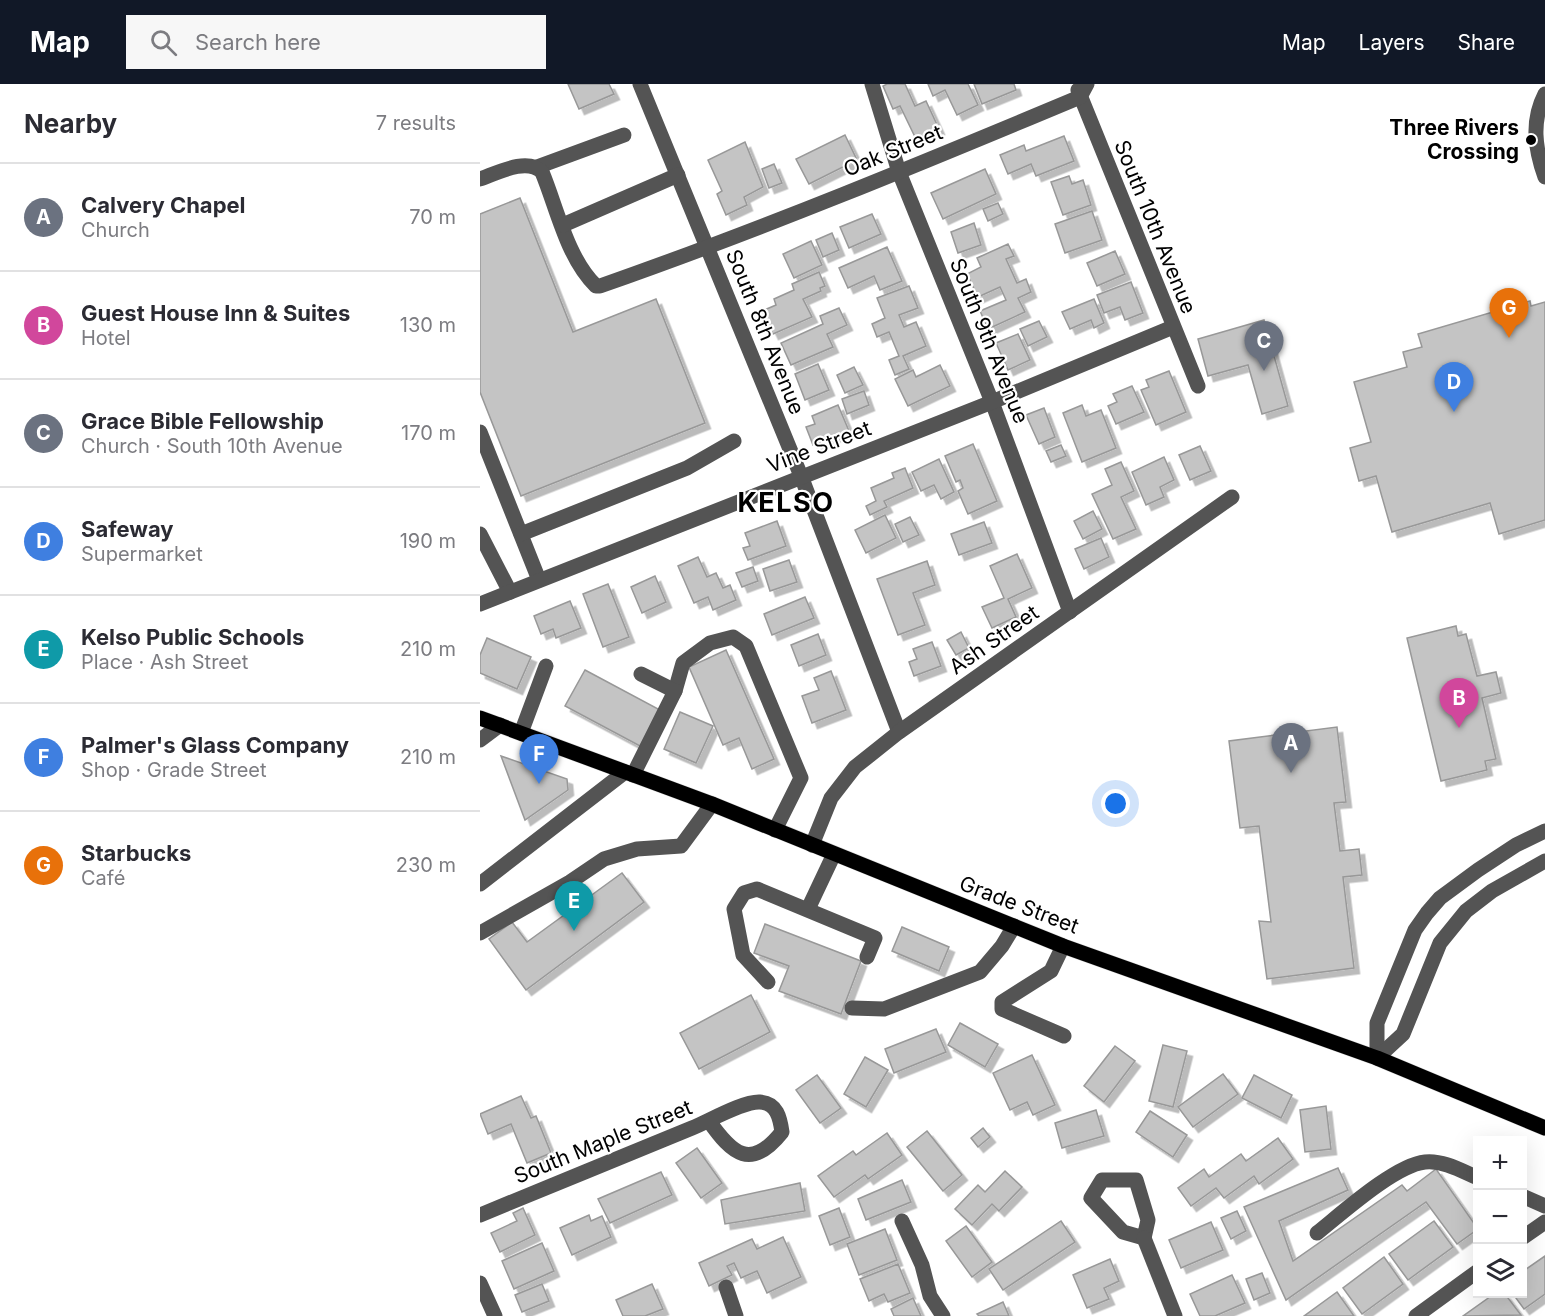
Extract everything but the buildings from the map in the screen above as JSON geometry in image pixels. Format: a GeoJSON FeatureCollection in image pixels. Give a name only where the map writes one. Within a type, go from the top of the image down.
{"type":"FeatureCollection","features":[{"type":"Feature","properties":{"kind":"main road","name":"Grade Street"},"geometry":{"type":"LineString","coordinates":[[480,718],[712,804],[1063,945],[1377,1058],[1545,1128]]}},
{"type":"Feature","properties":{"kind":"street","name":"South 8th Avenue"},"geometry":{"type":"LineString","coordinates":[[640,84],[801,476],[899,732]]}},
{"type":"Feature","properties":{"kind":"street","name":"South 9th Avenue"},"geometry":{"type":"LineString","coordinates":[[872,84],[899,172],[992,402],[1070,612]]}},
{"type":"Feature","properties":{"kind":"street","name":"Oak Street"},"geometry":{"type":"LineString","coordinates":[[563,225],[575,256],[596,286],[708,248],[899,172],[1081,88]]}},
{"type":"Feature","properties":{"kind":"street","name":"South 10th Avenue"},"geometry":{"type":"LineString","coordinates":[[1081,88],[1198,386]]}},
{"type":"Feature","properties":{"kind":"street"},"geometry":{"type":"LineString","coordinates":[[1545,94],[1537,116],[1535,135],[1545,177]]}},
{"type":"Feature","properties":{"kind":"street"},"geometry":{"type":"LineString","coordinates":[[537,167],[624,135]]}},
{"type":"Feature","properties":{"kind":"street"},"geometry":{"type":"LineString","coordinates":[[480,179],[507,169],[528,165],[537,167],[542,172],[563,225],[678,175]]}},
{"type":"Feature","properties":{"kind":"street","name":"Vine Street"},"geometry":{"type":"LineString","coordinates":[[480,604],[992,402],[1173,327]]}},
{"type":"Feature","properties":{"kind":"street"},"geometry":{"type":"LineString","coordinates":[[480,432],[539,580]]}},
{"type":"Feature","properties":{"kind":"street"},"geometry":{"type":"LineString","coordinates":[[521,534],[687,468],[734,441]]}},
{"type":"Feature","properties":{"kind":"street","name":"Ash Street"},"geometry":{"type":"LineString","coordinates":[[812,846],[831,798],[855,767],[899,732],[1232,497]]}},
{"type":"Feature","properties":{"kind":"street"},"geometry":{"type":"LineString","coordinates":[[481,538],[510,592]]}},
{"type":"Feature","properties":{"kind":"street"},"geometry":{"type":"LineString","coordinates":[[480,884],[629,773],[675,690],[683,663],[710,643],[733,637],[746,646],[801,778],[775,830]]}},
{"type":"Feature","properties":{"kind":"street"},"geometry":{"type":"LineString","coordinates":[[521,733],[546,666]]}},
{"type":"Feature","properties":{"kind":"street"},"geometry":{"type":"LineString","coordinates":[[641,674],[675,690]]}},
{"type":"Feature","properties":{"kind":"street"},"geometry":{"type":"LineString","coordinates":[[480,740],[500,725]]}},
{"type":"Feature","properties":{"kind":"street"},"geometry":{"type":"LineString","coordinates":[[480,933],[570,882],[604,859],[637,849],[681,846],[712,804]]}},
{"type":"Feature","properties":{"kind":"street"},"geometry":{"type":"LineString","coordinates":[[1377,1058],[1377,1023],[1415,930],[1426,913],[1440,898],[1478,870],[1516,845],[1545,831]]}},
{"type":"Feature","properties":{"kind":"street"},"geometry":{"type":"LineString","coordinates":[[808,909],[834,854]]}},
{"type":"Feature","properties":{"kind":"street"},"geometry":{"type":"LineString","coordinates":[[1377,1058],[1403,1034],[1440,943],[1466,911],[1492,891],[1545,861]]}},
{"type":"Feature","properties":{"kind":"street"},"geometry":{"type":"LineString","coordinates":[[768,982],[743,955],[734,909],[744,893],[757,889],[875,938],[867,957]]}},
{"type":"Feature","properties":{"kind":"street"},"geometry":{"type":"LineString","coordinates":[[852,1008],[884,1009],[980,972],[1002,946],[1014,926]]}},
{"type":"Feature","properties":{"kind":"street"},"geometry":{"type":"LineString","coordinates":[[1063,945],[1051,971],[1002,1002],[1002,1009],[1064,1036]]}},
{"type":"Feature","properties":{"kind":"street","name":"South Maple Street"},"geometry":{"type":"LineString","coordinates":[[480,1215],[753,1102],[763,1102],[773,1106],[780,1117],[782,1132],[771,1145],[753,1154],[738,1154],[726,1146],[709,1121]]}},
{"type":"Feature","properties":{"kind":"street"},"geometry":{"type":"LineString","coordinates":[[1317,1233],[1393,1175],[1424,1162],[1445,1164],[1473,1176]]}},
{"type":"Feature","properties":{"kind":"street"},"geometry":{"type":"LineString","coordinates":[[1527,1198],[1545,1206]]}},
{"type":"Feature","properties":{"kind":"street"},"geometry":{"type":"LineString","coordinates":[[902,1221],[922,1265],[930,1296],[943,1316]]}},
{"type":"Feature","properties":{"kind":"street"},"geometry":{"type":"LineString","coordinates":[[1527,1235],[1545,1222]]}},
{"type":"Feature","properties":{"kind":"street"},"geometry":{"type":"LineString","coordinates":[[1143,1238],[1175,1316]]}},
{"type":"Feature","properties":{"kind":"street"},"geometry":{"type":"LineString","coordinates":[[1416,1316],[1473,1275]]}},
{"type":"Feature","properties":{"kind":"street"},"geometry":{"type":"LineString","coordinates":[[480,1283],[495,1316]]}},
{"type":"Feature","properties":{"kind":"street"},"geometry":{"type":"LineString","coordinates":[[726,1287],[736,1316]]}},
{"type":"Feature","properties":{"kind":"place","name":"Three Rivers Crossing"},"geometry":{"type":"Point","coordinates":[1531,140]}},
{"type":"Feature","properties":{"kind":"place","name":"Starbucks"},"geometry":{"type":"Point","coordinates":[1509,338]}},
{"type":"Feature","properties":{"kind":"place","name":"Grace Bible Fellowship"},"geometry":{"type":"Point","coordinates":[1264,371]}},
{"type":"Feature","properties":{"kind":"place","name":"Safeway"},"geometry":{"type":"Point","coordinates":[1454,412]}},
{"type":"Feature","properties":{"kind":"place","name":"Guest House Inn & Suites"},"geometry":{"type":"Point","coordinates":[1459,728]}},
{"type":"Feature","properties":{"kind":"place","name":"Calvery Chapel"},"geometry":{"type":"Point","coordinates":[1291,773]}},
{"type":"Feature","properties":{"kind":"place","name":"Palmer's Glass Company"},"geometry":{"type":"Point","coordinates":[539,784]}},
{"type":"Feature","properties":{"kind":"place","name":"Kelso Public Schools"},"geometry":{"type":"Point","coordinates":[574,931]}},
{"type":"Feature","properties":{"kind":"district","name":"KELSO"},"geometry":{"type":"Point","coordinates":[786,503]}}]}
